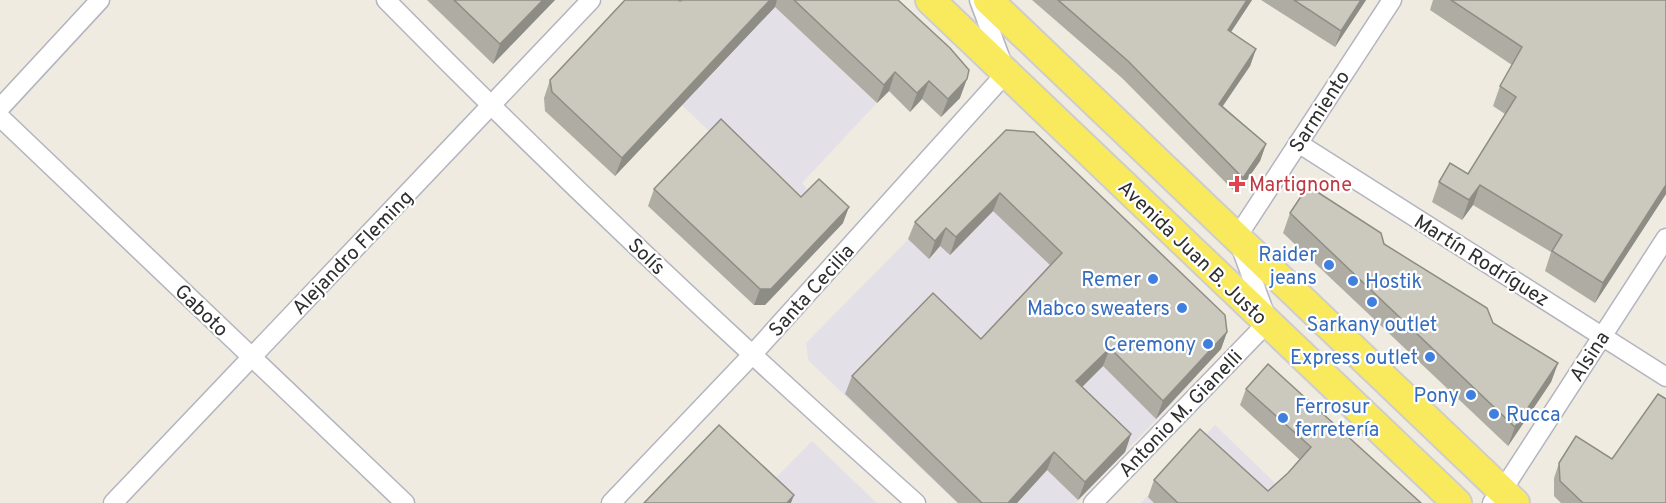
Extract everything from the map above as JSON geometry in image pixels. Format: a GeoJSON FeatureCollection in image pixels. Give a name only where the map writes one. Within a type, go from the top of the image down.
{"type":"FeatureCollection","features":[{"type":"Feature","properties":{"kind":"main road","name":"Avenida Juan B. Justo"},"geometry":{"type":"LineString","coordinates":[[930,0],[1457,503]]}},
{"type":"Feature","properties":{"kind":"main road","name":"Avenida Juan B. Justo"},"geometry":{"type":"LineString","coordinates":[[988,0],[1237,237],[1503,499]]}},
{"type":"Feature","properties":{"kind":"street"},"geometry":{"type":"LineString","coordinates":[[0,108],[100,0]]}},
{"type":"Feature","properties":{"kind":"street","name":"Solís"},"geometry":{"type":"LineString","coordinates":[[386,0],[490,106],[752,356],[916,503]]}},
{"type":"Feature","properties":{"kind":"street","name":"Alejandro Fleming"},"geometry":{"type":"LineString","coordinates":[[113,503],[591,0]]}},
{"type":"Feature","properties":{"kind":"street"},"geometry":{"type":"LineString","coordinates":[[979,0],[1006,73]]}},
{"type":"Feature","properties":{"kind":"street","name":"Sarmiento"},"geometry":{"type":"LineString","coordinates":[[1237,237],[1392,0]]}},
{"type":"Feature","properties":{"kind":"street","name":"Santa Cecilia"},"geometry":{"type":"LineString","coordinates":[[611,503],[752,356],[1006,73]]}},
{"type":"Feature","properties":{"kind":"street","name":"Gaboto"},"geometry":{"type":"LineString","coordinates":[[0,117],[405,503]]}},
{"type":"Feature","properties":{"kind":"street","name":"Martín Rodríguez"},"geometry":{"type":"LineString","coordinates":[[1298,143],[1666,377]]}},
{"type":"Feature","properties":{"kind":"street"},"geometry":{"type":"LineString","coordinates":[[1237,237],[1268,322]]}},
{"type":"Feature","properties":{"kind":"street","name":"Alsina"},"geometry":{"type":"LineString","coordinates":[[1503,499],[1602,336],[1666,237]]}},
{"type":"Feature","properties":{"kind":"street","name":"Antonio M. Gianelli"},"geometry":{"type":"LineString","coordinates":[[1093,503],[1268,322]]}},
{"type":"Feature","properties":{"kind":"shaded area"},"geometry":{"type":"Polygon","coordinates":[[[775,7],[877,103],[802,183],[813,195],[754,305],[648,206],[714,136],[682,105],[775,7]]]}},
{"type":"Feature","properties":{"kind":"shaded area"},"geometry":{"type":"Polygon","coordinates":[[[964,183],[1115,305],[1194,380],[1076,503],[957,503],[808,360],[806,343],[964,183]]]}},
{"type":"Feature","properties":{"kind":"shaded area"},"geometry":{"type":"Polygon","coordinates":[[[1215,425],[1296,503],[1141,503],[1215,425]]]}},
{"type":"Feature","properties":{"kind":"shaded area"},"geometry":{"type":"Polygon","coordinates":[[[812,441],[877,503],[654,503],[763,491],[812,441]]]}},
{"type":"Feature","properties":{"kind":"building"},"geometry":{"type":"Polygon","coordinates":[[[454,0],[543,0],[500,44],[454,0]]]}},
{"type":"Feature","properties":{"kind":"building"},"geometry":{"type":"Polygon","coordinates":[[[625,0],[770,0],[622,158],[552,92],[550,80],[625,0]]]}},
{"type":"Feature","properties":{"kind":"building"},"geometry":{"type":"Polygon","coordinates":[[[794,0],[898,0],[950,48],[969,70],[967,79],[948,99],[929,81],[917,93],[895,72],[884,85],[794,0]]]}},
{"type":"Feature","properties":{"kind":"building"},"geometry":{"type":"Polygon","coordinates":[[[1058,0],[1247,0],[1228,30],[1256,49],[1219,104],[1266,144],[1243,178],[1128,61],[1058,0]]]}},
{"type":"Feature","properties":{"kind":"building"},"geometry":{"type":"Polygon","coordinates":[[[1294,0],[1361,0],[1341,31],[1294,0]]]}},
{"type":"Feature","properties":{"kind":"building"},"geometry":{"type":"Polygon","coordinates":[[[1451,0],[1666,0],[1666,185],[1603,283],[1552,251],[1562,235],[1480,185],[1469,200],[1439,182],[1450,163],[1468,174],[1516,97],[1500,86],[1522,47],[1451,0]]]}},
{"type":"Feature","properties":{"kind":"building"},"geometry":{"type":"Polygon","coordinates":[[[721,119],[801,197],[819,179],[849,207],[771,289],[760,289],[654,189],[721,119]]]}},
{"type":"Feature","properties":{"kind":"building"},"geometry":{"type":"Polygon","coordinates":[[[1006,130],[1034,132],[1225,315],[1227,332],[1163,401],[1110,348],[1076,381],[1131,434],[1085,482],[1054,452],[1008,503],[982,503],[852,376],[933,293],[981,339],[1062,253],[1000,193],[956,237],[946,228],[935,241],[915,222],[1006,130]]]}},
{"type":"Feature","properties":{"kind":"building"},"geometry":{"type":"Polygon","coordinates":[[[1308,186],[1381,233],[1384,244],[1487,308],[1493,323],[1558,363],[1515,427],[1290,213],[1308,186]]]}},
{"type":"Feature","properties":{"kind":"building"},"geometry":{"type":"Polygon","coordinates":[[[1268,364],[1421,503],[1178,503],[1154,480],[1200,429],[1268,491],[1311,447],[1246,389],[1268,364]]]}},
{"type":"Feature","properties":{"kind":"building"},"geometry":{"type":"Polygon","coordinates":[[[1658,394],[1666,399],[1666,503],[1583,503],[1560,481],[1559,463],[1576,436],[1612,459],[1658,394]]]}},
{"type":"Feature","properties":{"kind":"building"},"geometry":{"type":"Polygon","coordinates":[[[719,425],[794,495],[787,503],[644,503],[719,425]]]}},
{"type":"Feature","properties":{"kind":"place","name":"Martignone"},"geometry":{"type":"Point","coordinates":[1237,184]}},
{"type":"Feature","properties":{"kind":"place","name":"Raider jeans"},"geometry":{"type":"Point","coordinates":[1329,265]}},
{"type":"Feature","properties":{"kind":"place","name":"Remer"},"geometry":{"type":"Point","coordinates":[1153,279]}},
{"type":"Feature","properties":{"kind":"place","name":"Hostik"},"geometry":{"type":"Point","coordinates":[1353,281]}},
{"type":"Feature","properties":{"kind":"place","name":"Sarkany outlet"},"geometry":{"type":"Point","coordinates":[1372,302]}},
{"type":"Feature","properties":{"kind":"place","name":"Mabco sweaters"},"geometry":{"type":"Point","coordinates":[1182,308]}},
{"type":"Feature","properties":{"kind":"place","name":"Ceremony"},"geometry":{"type":"Point","coordinates":[1208,344]}},
{"type":"Feature","properties":{"kind":"place","name":"Express outlet"},"geometry":{"type":"Point","coordinates":[1430,357]}},
{"type":"Feature","properties":{"kind":"place","name":"Pony"},"geometry":{"type":"Point","coordinates":[1471,395]}},
{"type":"Feature","properties":{"kind":"place","name":"Rucca"},"geometry":{"type":"Point","coordinates":[1494,414]}},
{"type":"Feature","properties":{"kind":"place","name":"Ferrosur ferretería"},"geometry":{"type":"Point","coordinates":[1283,418]}}]}
